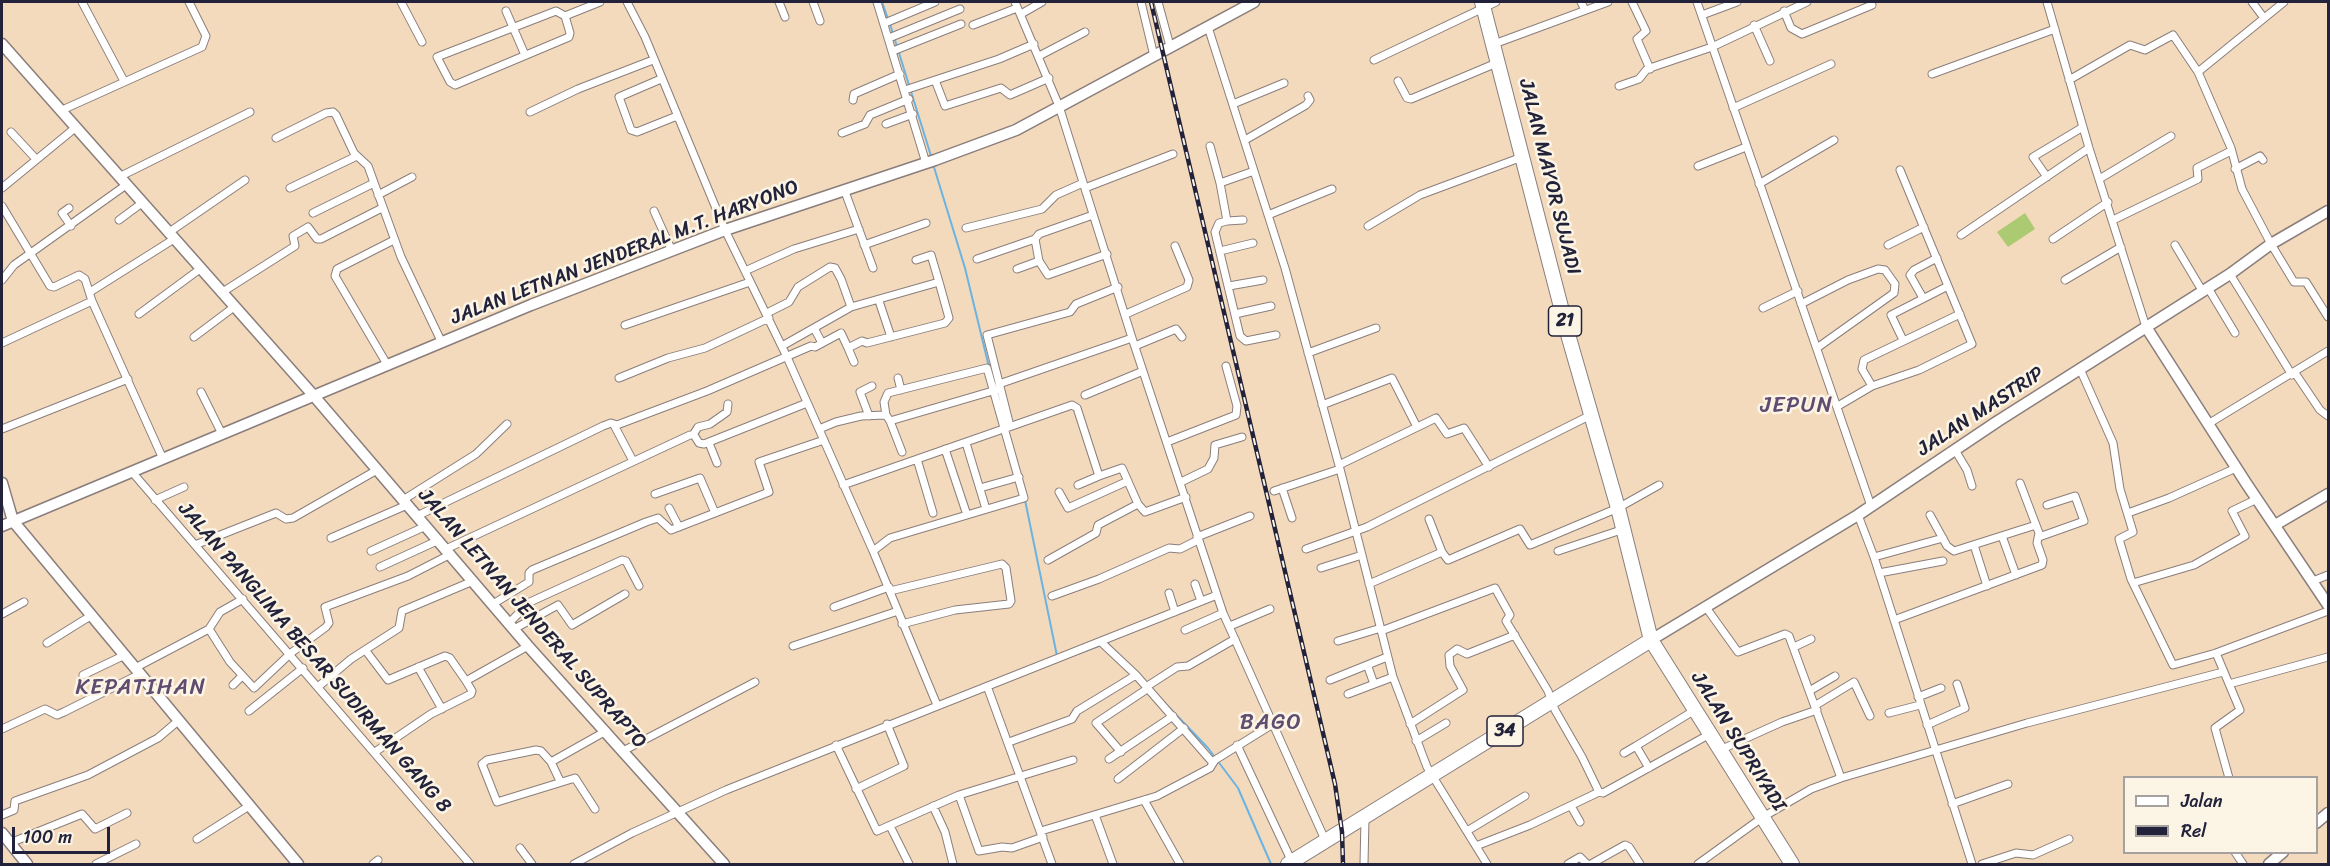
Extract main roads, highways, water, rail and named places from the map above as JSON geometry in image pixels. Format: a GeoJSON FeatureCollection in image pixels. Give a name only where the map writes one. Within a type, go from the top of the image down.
{"type":"FeatureCollection","features":[{"type":"Feature","properties":{"kind":"highway","name":"JALAN MAYOR SUJADI"},"geometry":{"type":"LineString","coordinates":[[1488,4],[1494,44],[1522,157],[1618,508],[1651,640]]}},
{"type":"Feature","properties":{"kind":"highway","name":"34"},"geometry":{"type":"LineString","coordinates":[[1290,863],[1651,640]]}},
{"type":"Feature","properties":{"kind":"highway","name":"JALAN SUPRIYADI"},"geometry":{"type":"LineString","coordinates":[[1651,640],[1791,864]]}},
{"type":"Feature","properties":{"kind":"main road","name":"JALAN LETNAN JENDERAL M.T. HARYONO"},"geometry":{"type":"LineString","coordinates":[[2,526],[388,366],[531,304],[726,230],[930,162],[1016,130],[1254,2]]}},
{"type":"Feature","properties":{"kind":"main road","name":"JALAN LETNAN JENDERAL SUPRAPTO"},"geometry":{"type":"LineString","coordinates":[[2,44],[314,396],[528,646],[724,864]]}},
{"type":"Feature","properties":{"kind":"main road","name":"JALAN MASTRIP"},"geometry":{"type":"LineString","coordinates":[[1651,640],[1858,515],[1954,450],[2206,290],[2271,244],[2328,211]]}},
{"type":"Feature","properties":{"kind":"main road"},"geometry":{"type":"LineString","coordinates":[[2146,327],[2236,468],[2328,605]]}},
{"type":"Feature","properties":{"kind":"main road"},"geometry":{"type":"LineString","coordinates":[[2,483],[13,521],[298,864]]}},
{"type":"Feature","properties":{"kind":"main road"},"geometry":{"type":"LineString","coordinates":[[2275,525],[2328,494]]}},
{"type":"Feature","properties":{"kind":"main road"},"geometry":{"type":"LineString","coordinates":[[2,833],[27,864]]}},
{"type":"Feature","properties":{"kind":"waterway"},"geometry":{"type":"LineString","coordinates":[[882,2],[888,19]]}},
{"type":"Feature","properties":{"kind":"waterway"},"geometry":{"type":"LineString","coordinates":[[890,24],[932,159]]}},
{"type":"Feature","properties":{"kind":"waterway"},"geometry":{"type":"LineString","coordinates":[[933,164],[965,268],[989,367]]}},
{"type":"Feature","properties":{"kind":"waterway"},"geometry":{"type":"LineString","coordinates":[[1025,500],[1057,656]]}},
{"type":"Feature","properties":{"kind":"waterway"},"geometry":{"type":"LineString","coordinates":[[1058,661],[1107,643],[1135,670]]}},
{"type":"Feature","properties":{"kind":"waterway"},"geometry":{"type":"LineString","coordinates":[[1159,697],[1208,748],[1238,788],[1271,864]]}},
{"type":"Feature","properties":{"kind":"railway"},"geometry":{"type":"LineString","coordinates":[[1151,2],[1335,784],[1342,832],[1343,864]]}},
{"type":"Feature","properties":{"kind":"district","name":"JEPUN"},"geometry":{"type":"Point","coordinates":[1797,406]}},
{"type":"Feature","properties":{"kind":"district","name":"KEPATIHAN"},"geometry":{"type":"Point","coordinates":[141,688]}},
{"type":"Feature","properties":{"kind":"district","name":"BAGO"},"geometry":{"type":"Point","coordinates":[1271,723]}}]}
